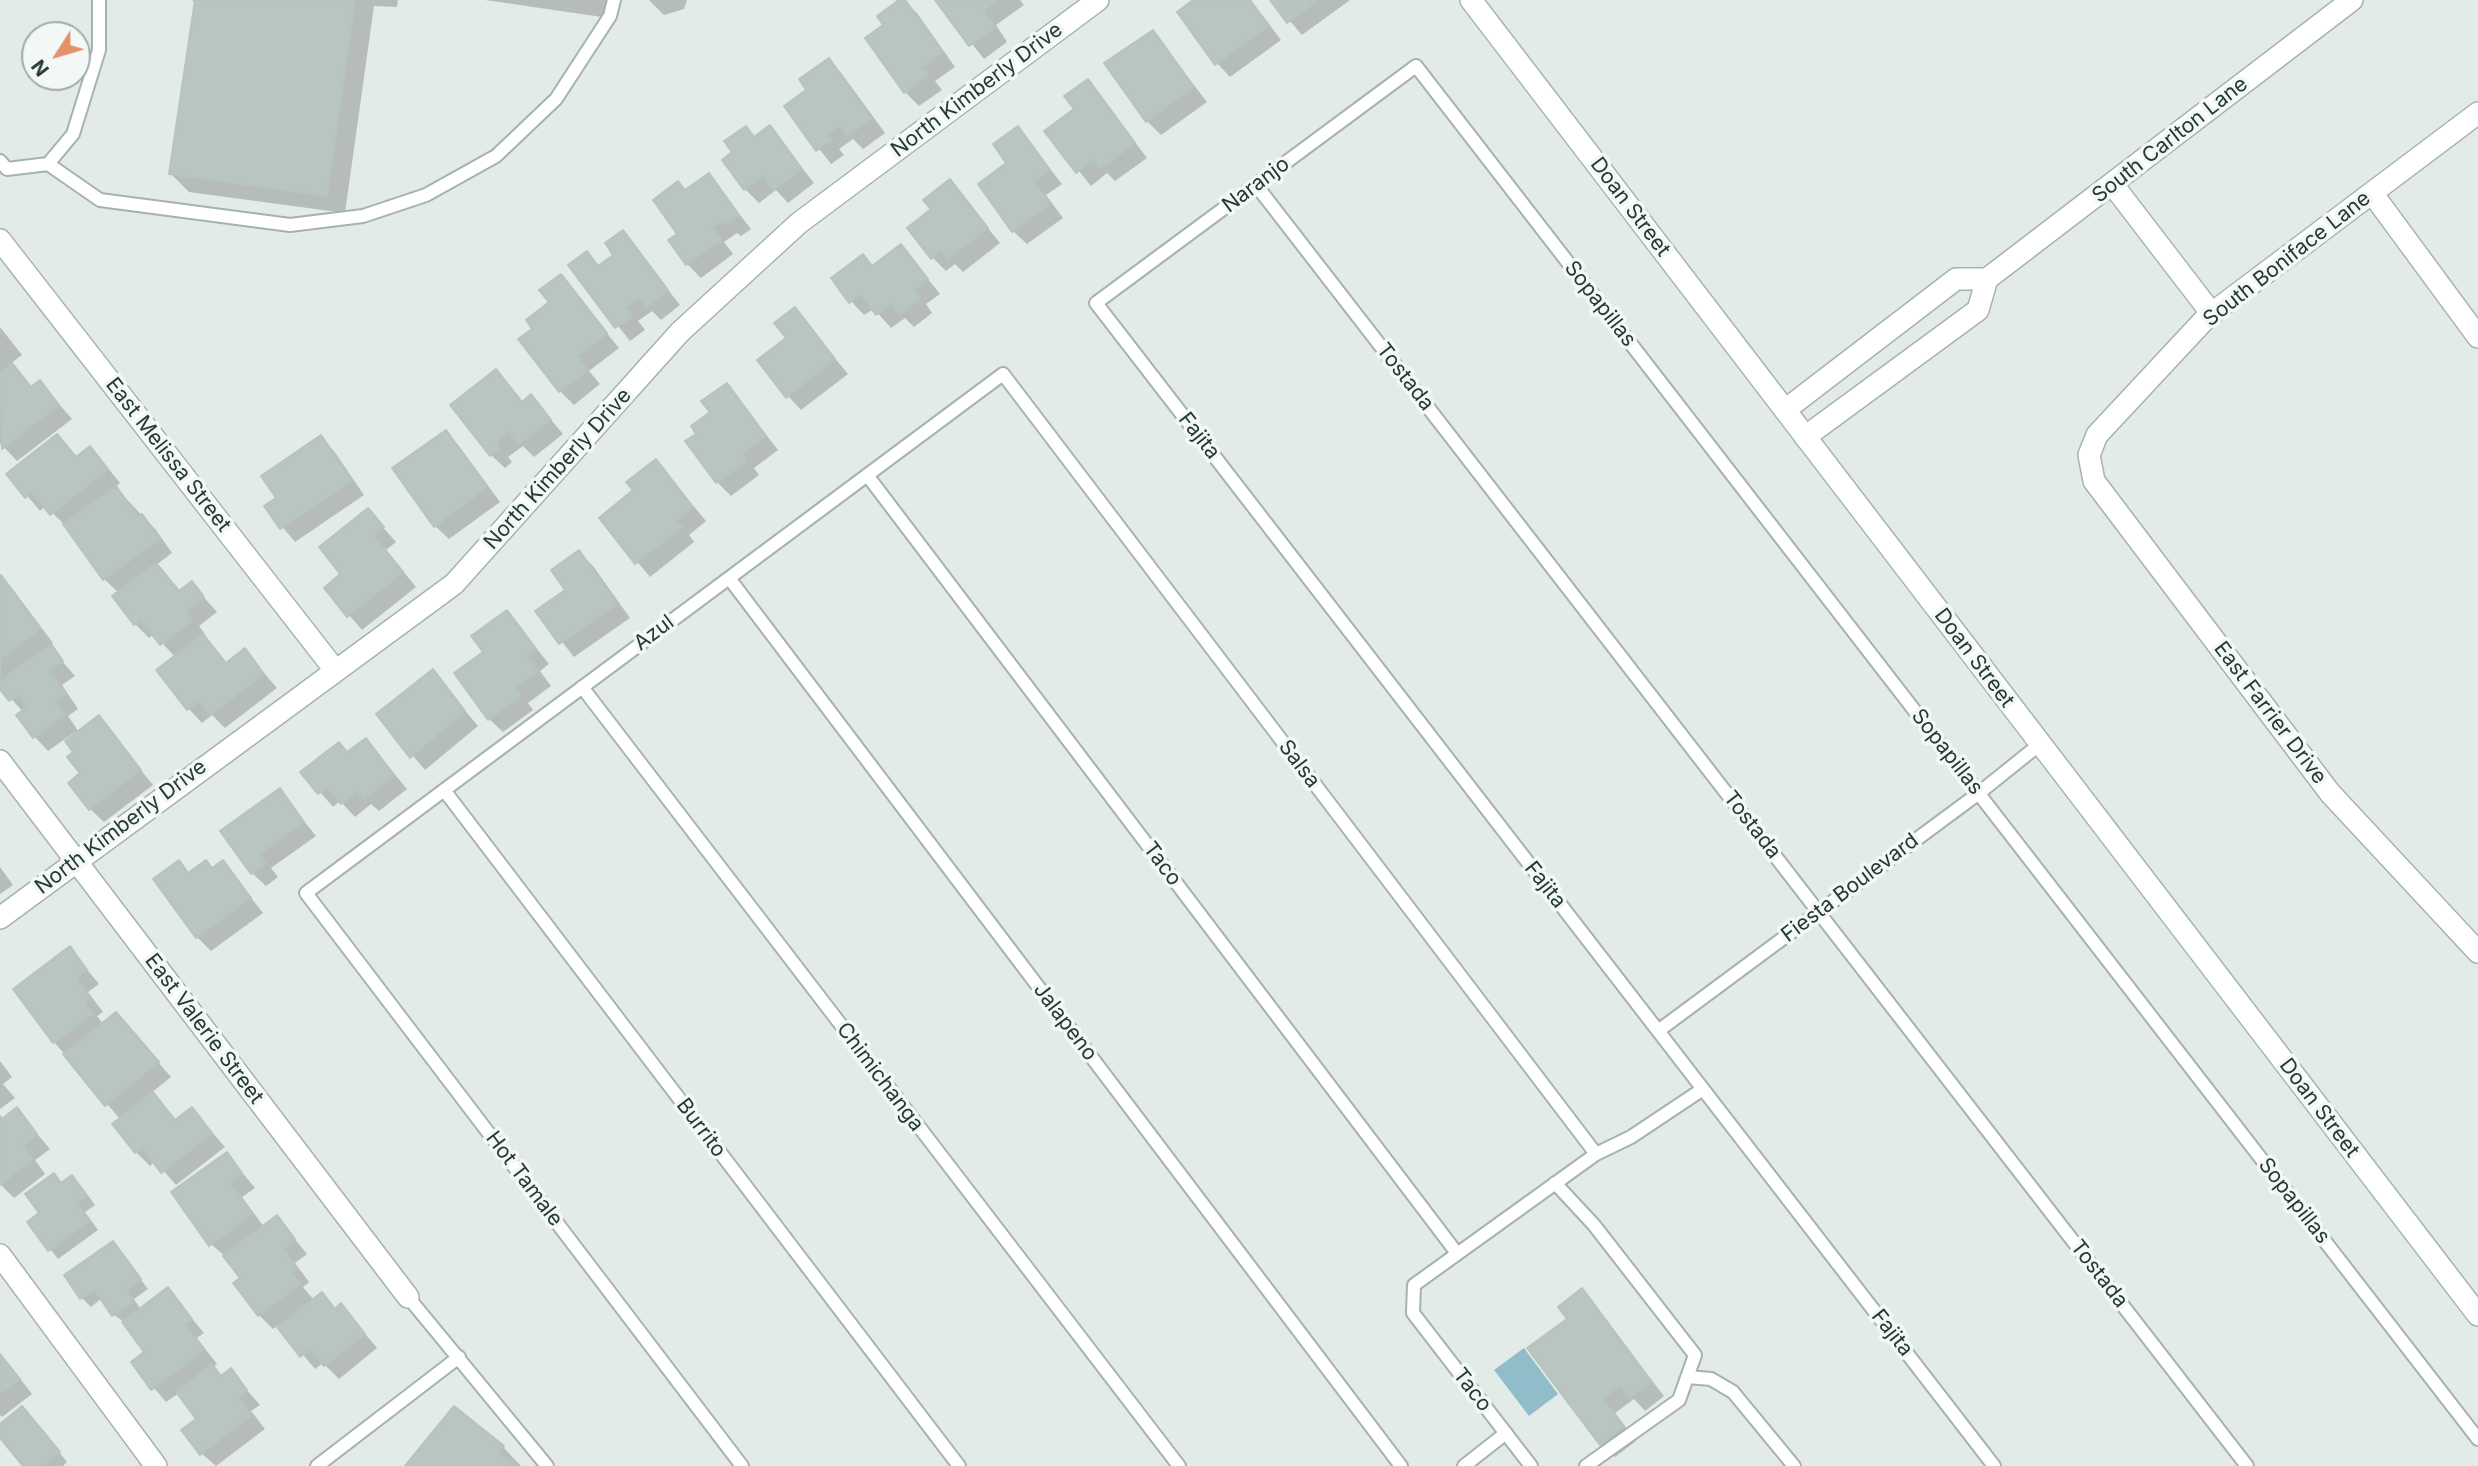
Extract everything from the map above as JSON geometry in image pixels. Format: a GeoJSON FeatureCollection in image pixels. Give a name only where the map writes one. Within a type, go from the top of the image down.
{"type":"FeatureCollection","features":[{"type":"Feature","properties":{"kind":"street","name":"North Kimberly Drive"},"geometry":{"type":"LineString","coordinates":[[0,918],[75,860],[454,584],[680,332],[799,223],[1098,0]]}},
{"type":"Feature","properties":{"kind":"street","name":"Doan Street"},"geometry":{"type":"LineString","coordinates":[[1471,0],[2478,1315]]}},
{"type":"Feature","properties":{"kind":"street","name":"South Carlton Lane"},"geometry":{"type":"LineString","coordinates":[[1987,279],[2352,0]]}},
{"type":"Feature","properties":{"kind":"street","name":"South Boniface Lane"},"geometry":{"type":"LineString","coordinates":[[2089,455],[2097,435],[2212,314],[2478,113]]}},
{"type":"Feature","properties":{"kind":"street"},"geometry":{"type":"LineString","coordinates":[[2113,185],[2212,314]]}},
{"type":"Feature","properties":{"kind":"street"},"geometry":{"type":"LineString","coordinates":[[2372,193],[2478,337]]}},
{"type":"Feature","properties":{"kind":"street","name":"East Melissa Street"},"geometry":{"type":"LineString","coordinates":[[0,240],[335,670]]}},
{"type":"Feature","properties":{"kind":"street"},"geometry":{"type":"LineString","coordinates":[[1785,410],[1956,279],[1987,279],[1978,310],[1805,437]]}},
{"type":"Feature","properties":{"kind":"street","name":"East Farrier Drive"},"geometry":{"type":"LineString","coordinates":[[2089,455],[2094,481],[2330,793],[2478,952]]}},
{"type":"Feature","properties":{"kind":"street","name":"East Valerie Street"},"geometry":{"type":"LineString","coordinates":[[0,761],[408,1297]]}},
{"type":"Feature","properties":{"kind":"street"},"geometry":{"type":"LineString","coordinates":[[0,1255],[156,1466]]}},
{"type":"Feature","properties":{"kind":"lane"},"geometry":{"type":"LineString","coordinates":[[47,164],[73,134],[77,122],[99,50],[99,0]]}},
{"type":"Feature","properties":{"kind":"lane"},"geometry":{"type":"LineString","coordinates":[[0,161],[7,169],[47,164],[100,200],[290,225],[363,216],[426,195],[496,156],[556,99],[610,16],[614,0]]}},
{"type":"Feature","properties":{"kind":"lane","name":"Naranjo"},"geometry":{"type":"LineString","coordinates":[[1096,303],[1416,66]]}},
{"type":"Feature","properties":{"kind":"lane","name":"Sopapillas"},"geometry":{"type":"LineString","coordinates":[[1416,66],[2478,1439]]}},
{"type":"Feature","properties":{"kind":"lane","name":"Tostada"},"geometry":{"type":"LineString","coordinates":[[1256,185],[2247,1466]]}},
{"type":"Feature","properties":{"kind":"lane","name":"Fajita"},"geometry":{"type":"LineString","coordinates":[[1096,303],[1994,1466]]}},
{"type":"Feature","properties":{"kind":"lane","name":"Azul"},"geometry":{"type":"LineString","coordinates":[[306,893],[1003,374]]}},
{"type":"Feature","properties":{"kind":"lane","name":"Salsa"},"geometry":{"type":"LineString","coordinates":[[1003,374],[1596,1154]]}},
{"type":"Feature","properties":{"kind":"lane","name":"Taco"},"geometry":{"type":"LineString","coordinates":[[867,475],[1457,1252],[1414,1285],[1413,1314],[1531,1466]]}},
{"type":"Feature","properties":{"kind":"lane","name":"Jalapeno"},"geometry":{"type":"LineString","coordinates":[[729,578],[1401,1466]]}},
{"type":"Feature","properties":{"kind":"lane","name":"Chimichanga"},"geometry":{"type":"LineString","coordinates":[[582,687],[1179,1466]]}},
{"type":"Feature","properties":{"kind":"lane","name":"Fiesta Boulevard"},"geometry":{"type":"LineString","coordinates":[[1658,1031],[1979,793],[2040,744]]}},
{"type":"Feature","properties":{"kind":"lane","name":"Burrito"},"geometry":{"type":"LineString","coordinates":[[444,790],[959,1466]]}},
{"type":"Feature","properties":{"kind":"lane","name":"Hot Tamale"},"geometry":{"type":"LineString","coordinates":[[306,893],[742,1466]]}},
{"type":"Feature","properties":{"kind":"lane"},"geometry":{"type":"LineString","coordinates":[[1457,1252],[1596,1154],[1631,1137],[1703,1089]]}},
{"type":"Feature","properties":{"kind":"lane"},"geometry":{"type":"LineString","coordinates":[[1555,1183],[1594,1225],[1695,1355],[1679,1400],[1586,1466]]}},
{"type":"Feature","properties":{"kind":"lane"},"geometry":{"type":"LineString","coordinates":[[408,1297],[547,1466]]}},
{"type":"Feature","properties":{"kind":"lane"},"geometry":{"type":"LineString","coordinates":[[317,1466],[459,1357]]}},
{"type":"Feature","properties":{"kind":"lane"},"geometry":{"type":"LineString","coordinates":[[1688,1377],[1711,1379],[1733,1392],[1794,1466]]}},
{"type":"Feature","properties":{"kind":"lane"},"geometry":{"type":"LineString","coordinates":[[1464,1466],[1506,1433]]}},
{"type":"Feature","properties":{"kind":"water"},"geometry":{"type":"Polygon","coordinates":[[[1524,1348],[1558,1394],[1529,1416],[1494,1370],[1524,1348]]]}},
{"type":"Feature","properties":{"kind":"building"},"geometry":{"type":"Polygon","coordinates":[[[195,0],[355,0],[327,196],[169,174],[195,0]]]}},
{"type":"Feature","properties":{"kind":"building"},"geometry":{"type":"Polygon","coordinates":[[[899,0],[905,0],[943,52],[923,67],[929,75],[904,93],[865,38],[883,25],[877,16],[899,0]]]}},
{"type":"Feature","properties":{"kind":"building"},"geometry":{"type":"Polygon","coordinates":[[[935,0],[998,0],[983,11],[995,27],[969,46],[935,0]]]}},
{"type":"Feature","properties":{"kind":"building"},"geometry":{"type":"Polygon","coordinates":[[[1193,0],[1250,0],[1268,26],[1215,65],[1177,12],[1193,0]]]}},
{"type":"Feature","properties":{"kind":"building"},"geometry":{"type":"Polygon","coordinates":[[[1270,0],[1318,0],[1287,23],[1270,0]]]}},
{"type":"Feature","properties":{"kind":"building"},"geometry":{"type":"Polygon","coordinates":[[[1153,30],[1194,87],[1146,122],[1104,63],[1153,30]]]}},
{"type":"Feature","properties":{"kind":"building"},"geometry":{"type":"Polygon","coordinates":[[[829,58],[872,119],[847,136],[840,125],[827,134],[832,140],[816,151],[784,106],[806,90],[799,79],[829,58]]]}},
{"type":"Feature","properties":{"kind":"building"},"geometry":{"type":"Polygon","coordinates":[[[1088,79],[1135,143],[1100,169],[1094,160],[1076,173],[1044,131],[1074,109],[1064,96],[1088,79]]]}},
{"type":"Feature","properties":{"kind":"building"},"geometry":{"type":"Polygon","coordinates":[[[770,125],[802,169],[773,190],[763,176],[744,190],[722,160],[732,152],[724,141],[746,126],[754,137],[770,125]]]}},
{"type":"Feature","properties":{"kind":"building"},"geometry":{"type":"Polygon","coordinates":[[[1018,126],[1050,170],[1034,181],[1050,204],[1012,232],[978,184],[1006,163],[993,144],[1018,126]]]}},
{"type":"Feature","properties":{"kind":"building"},"geometry":{"type":"Polygon","coordinates":[[[709,173],[739,215],[726,224],[723,220],[712,228],[721,240],[686,265],[668,240],[677,234],[653,200],[678,181],[685,190],[709,173]]]}},
{"type":"Feature","properties":{"kind":"building"},"geometry":{"type":"Polygon","coordinates":[[[950,179],[988,228],[948,259],[941,250],[931,259],[907,228],[931,209],[923,200],[950,179]]]}},
{"type":"Feature","properties":{"kind":"building"},"geometry":{"type":"Polygon","coordinates":[[[623,230],[668,290],[646,307],[639,297],[626,307],[633,316],[615,328],[568,265],[587,251],[598,266],[613,255],[605,243],[623,230]]]}},
{"type":"Feature","properties":{"kind":"building"},"geometry":{"type":"Polygon","coordinates":[[[901,244],[928,279],[913,290],[920,299],[899,315],[891,304],[876,315],[861,294],[849,303],[831,278],[863,254],[872,266],[901,244]]]}},
{"type":"Feature","properties":{"kind":"building"},"geometry":{"type":"Polygon","coordinates":[[[561,274],[607,333],[577,356],[588,370],[559,392],[518,339],[532,329],[526,320],[549,302],[539,290],[561,274]]]}},
{"type":"Feature","properties":{"kind":"building"},"geometry":{"type":"Polygon","coordinates":[[[795,307],[835,359],[786,398],[757,360],[786,338],[774,323],[795,307]]]}},
{"type":"Feature","properties":{"kind":"building"},"geometry":{"type":"Polygon","coordinates":[[[12,363],[31,387],[40,380],[59,405],[2,449],[0,373],[12,363]]]}},
{"type":"Feature","properties":{"kind":"building"},"geometry":{"type":"Polygon","coordinates":[[[496,369],[522,402],[531,394],[551,420],[519,444],[509,432],[496,442],[500,448],[490,456],[450,405],[496,369]]]}},
{"type":"Feature","properties":{"kind":"building"},"geometry":{"type":"Polygon","coordinates":[[[727,383],[766,436],[742,454],[747,461],[716,483],[685,441],[696,434],[691,426],[710,412],[701,401],[727,383]]]}},
{"type":"Feature","properties":{"kind":"building"},"geometry":{"type":"Polygon","coordinates":[[[446,430],[487,487],[434,527],[392,468],[446,430]]]}},
{"type":"Feature","properties":{"kind":"building"},"geometry":{"type":"Polygon","coordinates":[[[57,434],[76,457],[90,446],[108,469],[50,515],[32,492],[25,498],[6,474],[57,434]]]}},
{"type":"Feature","properties":{"kind":"building"},"geometry":{"type":"Polygon","coordinates":[[[321,435],[352,480],[280,529],[264,506],[276,498],[261,476],[321,435]]]}},
{"type":"Feature","properties":{"kind":"building"},"geometry":{"type":"Polygon","coordinates":[[[656,459],[693,507],[676,520],[682,527],[635,564],[599,518],[633,490],[626,482],[656,459]]]}},
{"type":"Feature","properties":{"kind":"building"},"geometry":{"type":"Polygon","coordinates":[[[116,486],[138,517],[142,514],[160,539],[103,580],[63,524],[116,486]]]}},
{"type":"Feature","properties":{"kind":"building"},"geometry":{"type":"Polygon","coordinates":[[[368,508],[384,527],[373,535],[403,572],[347,617],[324,588],[340,574],[319,547],[368,508]]]}},
{"type":"Feature","properties":{"kind":"building"},"geometry":{"type":"Polygon","coordinates":[[[579,550],[617,604],[559,644],[535,611],[565,590],[551,570],[579,550]]]}},
{"type":"Feature","properties":{"kind":"building"},"geometry":{"type":"Polygon","coordinates":[[[156,563],[179,591],[192,581],[204,597],[187,611],[193,620],[160,645],[141,620],[134,625],[112,596],[156,563]]]}},
{"type":"Feature","properties":{"kind":"building"},"geometry":{"type":"Polygon","coordinates":[[[0,576],[41,629],[0,659],[0,576]]]}},
{"type":"Feature","properties":{"kind":"building"},"geometry":{"type":"Polygon","coordinates":[[[507,610],[537,650],[527,656],[538,671],[515,688],[521,696],[488,720],[454,673],[483,652],[471,636],[507,610]]]}},
{"type":"Feature","properties":{"kind":"building"},"geometry":{"type":"Polygon","coordinates":[[[203,634],[226,663],[245,648],[264,674],[210,715],[199,701],[187,710],[156,670],[203,634]]]}},
{"type":"Feature","properties":{"kind":"building"},"geometry":{"type":"Polygon","coordinates":[[[51,644],[63,661],[49,671],[66,694],[55,702],[65,715],[33,738],[16,715],[27,707],[19,694],[9,701],[0,689],[0,681],[51,644]]]}},
{"type":"Feature","properties":{"kind":"building"},"geometry":{"type":"Polygon","coordinates":[[[433,669],[465,711],[410,758],[376,714],[433,669]]]}},
{"type":"Feature","properties":{"kind":"building"},"geometry":{"type":"Polygon","coordinates":[[[99,715],[141,770],[89,810],[68,783],[80,773],[67,757],[73,752],[65,741],[99,715]]]}},
{"type":"Feature","properties":{"kind":"building"},"geometry":{"type":"Polygon","coordinates":[[[366,738],[394,775],[364,799],[357,791],[341,804],[327,787],[318,794],[300,772],[339,742],[347,752],[366,738]]]}},
{"type":"Feature","properties":{"kind":"building"},"geometry":{"type":"Polygon","coordinates":[[[280,788],[304,822],[259,854],[266,863],[251,874],[220,831],[280,788]]]}},
{"type":"Feature","properties":{"kind":"building"},"geometry":{"type":"Polygon","coordinates":[[[179,860],[188,873],[206,860],[212,868],[223,860],[251,898],[196,938],[153,879],[179,860]]]}},
{"type":"Feature","properties":{"kind":"building"},"geometry":{"type":"Polygon","coordinates":[[[70,946],[87,970],[76,978],[90,997],[84,1002],[93,1014],[53,1043],[13,989],[70,946]]]}},
{"type":"Feature","properties":{"kind":"building"},"geometry":{"type":"Polygon","coordinates":[[[116,1012],[159,1062],[105,1106],[63,1054],[116,1012]]]}},
{"type":"Feature","properties":{"kind":"building"},"geometry":{"type":"Polygon","coordinates":[[[153,1092],[175,1120],[192,1107],[212,1133],[161,1173],[142,1147],[135,1153],[112,1124],[153,1092]]]}},
{"type":"Feature","properties":{"kind":"building"},"geometry":{"type":"Polygon","coordinates":[[[17,1107],[37,1134],[23,1146],[33,1159],[0,1185],[0,1116],[2,1119],[17,1107]]]}},
{"type":"Feature","properties":{"kind":"building"},"geometry":{"type":"Polygon","coordinates":[[[227,1152],[242,1173],[230,1183],[253,1214],[209,1246],[171,1192],[227,1152]]]}},
{"type":"Feature","properties":{"kind":"building"},"geometry":{"type":"Polygon","coordinates":[[[54,1173],[61,1183],[72,1175],[87,1196],[77,1203],[90,1221],[48,1251],[27,1222],[39,1213],[25,1194],[54,1173]]]}},
{"type":"Feature","properties":{"kind":"building"},"geometry":{"type":"Polygon","coordinates":[[[277,1215],[295,1239],[283,1249],[297,1268],[291,1273],[300,1284],[258,1316],[233,1283],[240,1278],[223,1256],[277,1215]]]}},
{"type":"Feature","properties":{"kind":"building"},"geometry":{"type":"Polygon","coordinates":[[[113,1241],[141,1279],[126,1290],[134,1301],[112,1316],[94,1289],[80,1299],[64,1275],[113,1241]]]}},
{"type":"Feature","properties":{"kind":"building"},"geometry":{"type":"Polygon","coordinates":[[[168,1287],[192,1319],[185,1324],[204,1350],[151,1390],[131,1362],[144,1352],[122,1322],[168,1287]]]}},
{"type":"Feature","properties":{"kind":"building"},"geometry":{"type":"Polygon","coordinates":[[[1582,1288],[1652,1382],[1630,1398],[1620,1385],[1603,1399],[1624,1426],[1600,1445],[1527,1348],[1567,1319],[1558,1307],[1582,1288]]]}},
{"type":"Feature","properties":{"kind":"building"},"geometry":{"type":"Polygon","coordinates":[[[322,1292],[335,1309],[341,1303],[365,1334],[324,1366],[310,1349],[300,1357],[277,1327],[322,1292]]]}},
{"type":"Feature","properties":{"kind":"building"},"geometry":{"type":"Polygon","coordinates":[[[0,1354],[20,1379],[0,1394],[0,1354]]]}},
{"type":"Feature","properties":{"kind":"building"},"geometry":{"type":"Polygon","coordinates":[[[212,1364],[221,1376],[231,1368],[247,1390],[238,1397],[252,1415],[200,1455],[181,1430],[196,1419],[176,1392],[212,1364]]]}},
{"type":"Feature","properties":{"kind":"building"},"geometry":{"type":"Polygon","coordinates":[[[22,1406],[60,1452],[43,1466],[23,1466],[0,1438],[0,1424],[22,1406]]]}},
{"type":"Feature","properties":{"kind":"building"},"geometry":{"type":"Polygon","coordinates":[[[454,1406],[504,1446],[499,1453],[516,1466],[405,1466],[454,1406]]]}}]}
